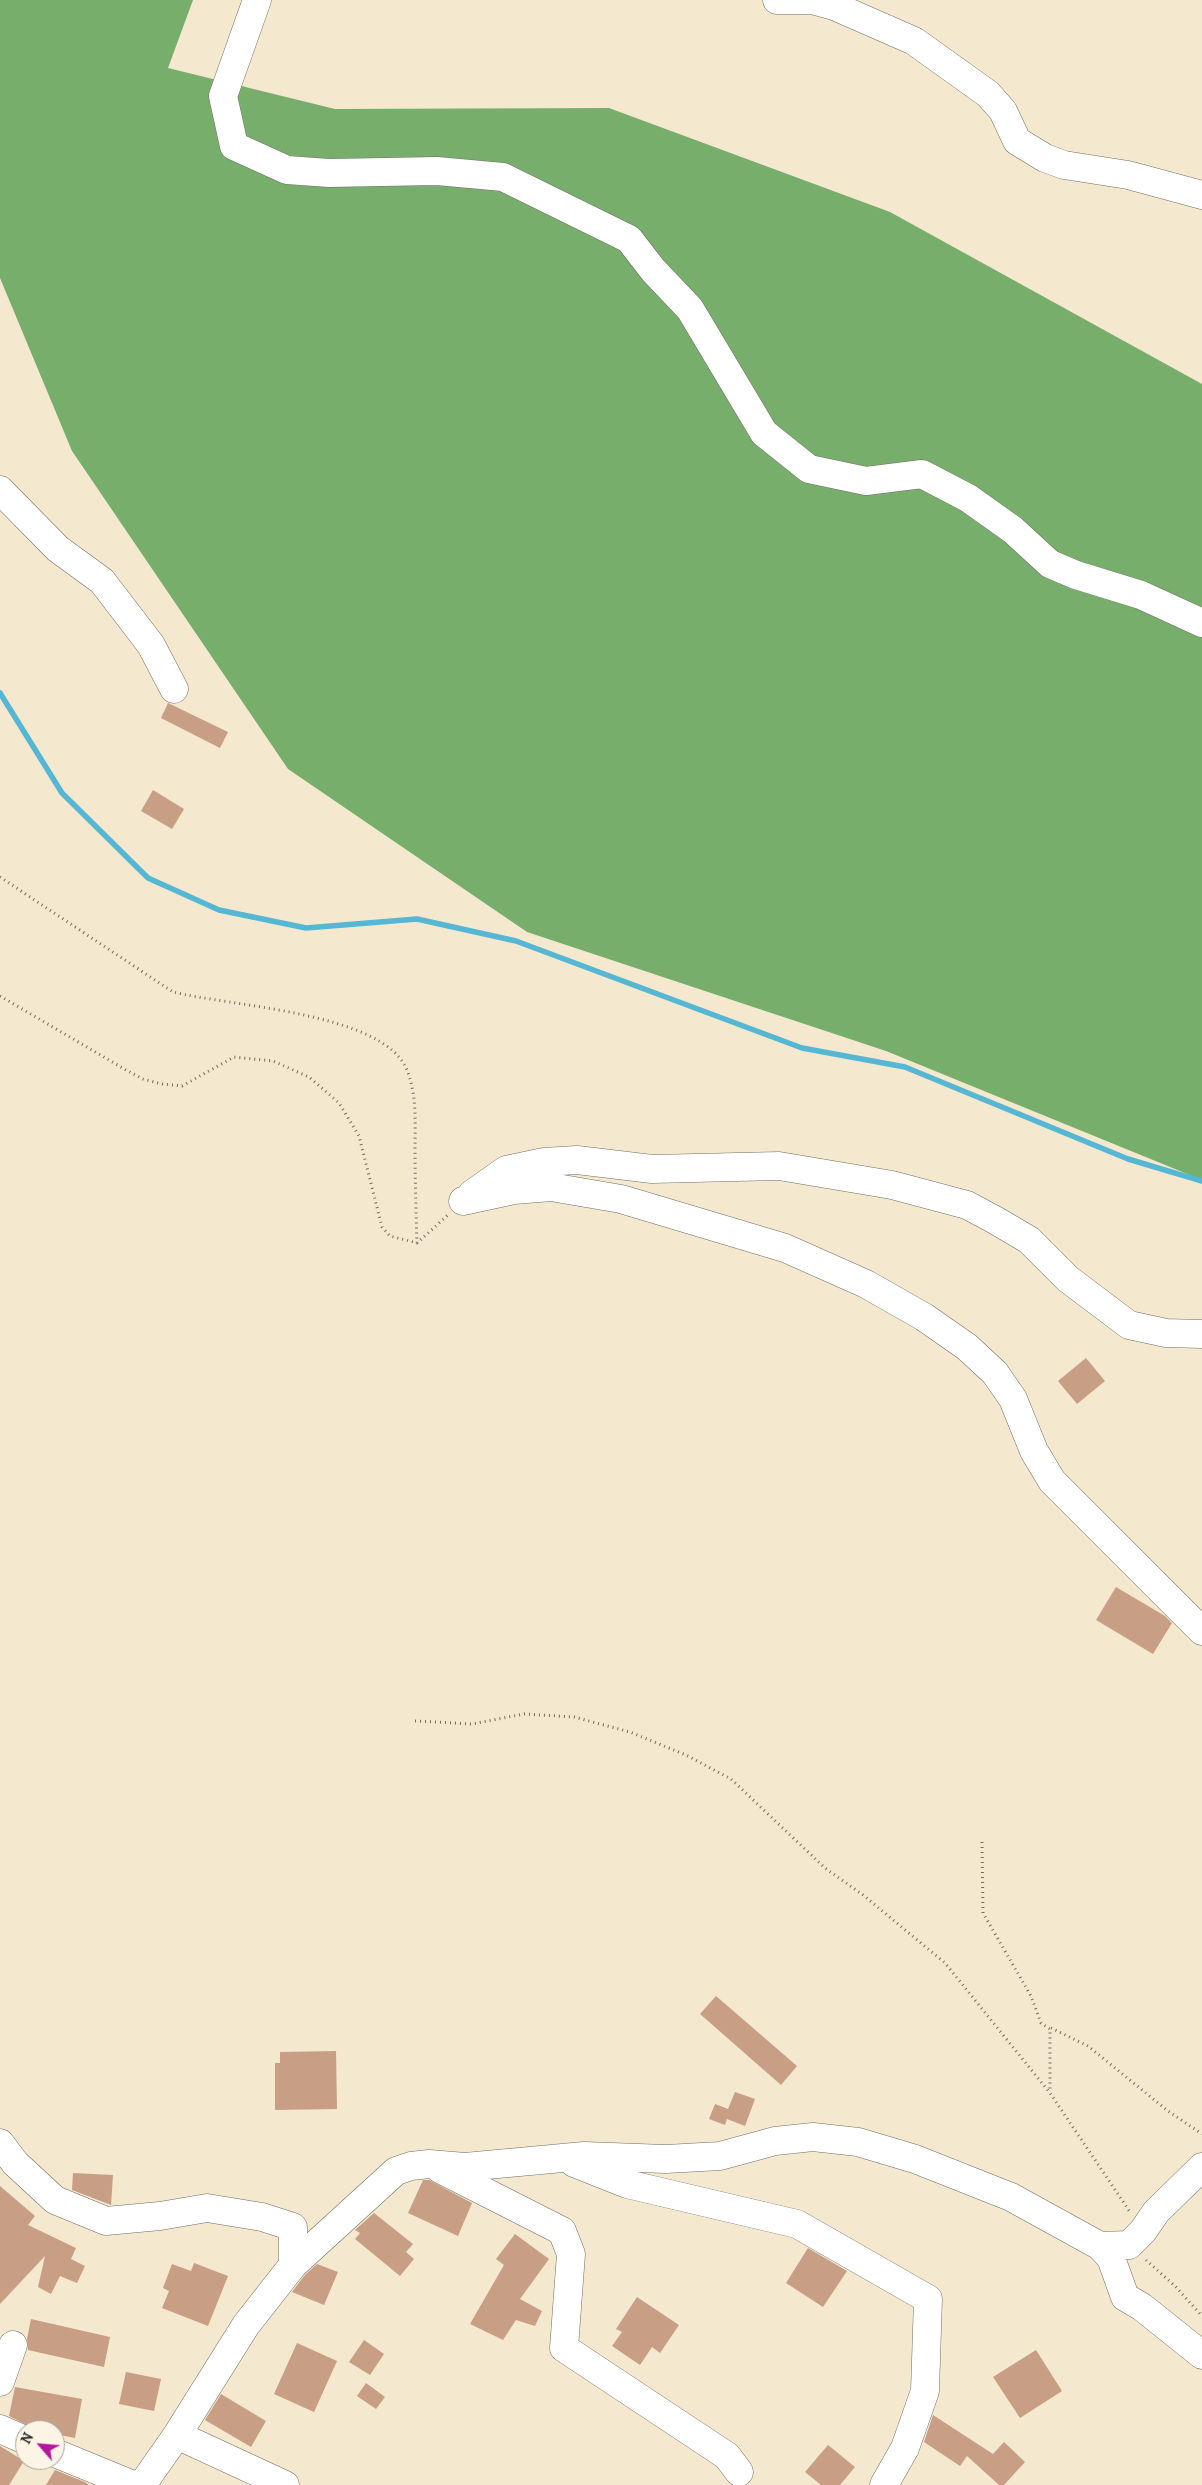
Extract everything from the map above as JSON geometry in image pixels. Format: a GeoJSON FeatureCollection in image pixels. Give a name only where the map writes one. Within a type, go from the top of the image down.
{"type":"FeatureCollection","features":[{"type":"Feature","properties":{"kind":"street"},"geometry":{"type":"LineString","coordinates":[[257,0],[223,96],[234,146],[287,170],[329,173],[438,171],[503,177],[629,240],[653,270],[690,309],[764,433],[808,469],[866,481],[922,474],[968,498],[1013,530],[1050,564],[1076,575],[1141,595],[1202,623]]}},
{"type":"Feature","properties":{"kind":"street"},"geometry":{"type":"LineString","coordinates":[[777,0],[812,0],[834,6],[914,41],[988,94],[1003,111],[1017,141],[1045,158],[1064,165],[1128,175],[1202,195]]}},
{"type":"Feature","properties":{"kind":"street"},"geometry":{"type":"LineString","coordinates":[[0,490],[58,549],[102,581],[151,645],[174,689]]}},
{"type":"Feature","properties":{"kind":"street"},"geometry":{"type":"LineString","coordinates":[[463,1201],[506,1170],[552,1161],[577,1160],[652,1169],[779,1166],[892,1185],[967,1204],[995,1220],[1028,1240],[1068,1279],[1128,1325],[1166,1332],[1202,1334]]}},
{"type":"Feature","properties":{"kind":"street"},"geometry":{"type":"LineString","coordinates":[[463,1201],[514,1190],[551,1187],[621,1200],[785,1248],[866,1284],[924,1317],[967,1347],[995,1373],[1012,1399],[1034,1451],[1052,1481],[1202,1631]]}},
{"type":"Feature","properties":{"kind":"street"},"geometry":{"type":"LineString","coordinates":[[142,2485],[177,2435],[246,2325],[293,2265],[396,2171],[411,2166],[429,2164],[465,2167],[500,2165],[539,2159],[563,2159],[584,2156],[666,2159],[720,2156],[775,2141],[813,2137],[858,2142],[915,2159],[1012,2197],[1100,2246],[1111,2258],[1125,2297],[1142,2307],[1202,2355]]}},
{"type":"Feature","properties":{"kind":"street"},"geometry":{"type":"LineString","coordinates":[[0,2143],[15,2163],[55,2200],[106,2221],[160,2216],[207,2208],[262,2217],[293,2227],[293,2265]]}},
{"type":"Feature","properties":{"kind":"street"},"geometry":{"type":"LineString","coordinates":[[563,2159],[627,2184],[797,2224],[928,2299],[925,2391],[905,2448],[884,2485]]}},
{"type":"Feature","properties":{"kind":"street"},"geometry":{"type":"LineString","coordinates":[[429,2164],[562,2231],[570,2254],[564,2348],[727,2456],[738,2472]]}},
{"type":"Feature","properties":{"kind":"street"},"geometry":{"type":"LineString","coordinates":[[1100,2246],[1136,2238],[1156,2212],[1202,2167]]}},
{"type":"Feature","properties":{"kind":"street"},"geometry":{"type":"LineString","coordinates":[[0,2382],[13,2345]]}},
{"type":"Feature","properties":{"kind":"street"},"geometry":{"type":"LineString","coordinates":[[0,2429],[15,2436]]}},
{"type":"Feature","properties":{"kind":"street"},"geometry":{"type":"LineString","coordinates":[[177,2435],[285,2485]]}},
{"type":"Feature","properties":{"kind":"street"},"geometry":{"type":"LineString","coordinates":[[65,2457],[133,2485]]}},
{"type":"Feature","properties":{"kind":"path"},"geometry":{"type":"LineString","coordinates":[[0,877],[173,992],[198,998],[254,1005],[324,1019],[386,1044],[406,1068],[415,1102],[417,1243]]}},
{"type":"Feature","properties":{"kind":"path"},"geometry":{"type":"LineString","coordinates":[[0,996],[126,1070],[143,1079],[162,1084],[182,1086],[234,1057],[273,1061],[309,1077],[339,1103],[359,1136],[382,1227],[390,1236],[417,1243]]}},
{"type":"Feature","properties":{"kind":"path"},"geometry":{"type":"LineString","coordinates":[[417,1243],[463,1201]]}},
{"type":"Feature","properties":{"kind":"path"},"geometry":{"type":"LineString","coordinates":[[415,1720],[472,1724],[524,1714],[574,1717],[630,1732],[686,1755],[732,1779],[825,1868],[863,1895],[945,1963],[1050,2093],[1136,2238],[1202,2316]]}},
{"type":"Feature","properties":{"kind":"path"},"geometry":{"type":"LineString","coordinates":[[982,1842],[983,1913],[1032,1996],[1041,2023],[1050,2029],[1050,2093]]}},
{"type":"Feature","properties":{"kind":"path"},"geometry":{"type":"LineString","coordinates":[[1041,2023],[1088,2046],[1168,2111],[1202,2134]]}},
{"type":"Feature","properties":{"kind":"green space"},"geometry":{"type":"Polygon","coordinates":[[[0,0],[193,0],[168,68],[335,109],[609,108],[890,212],[1202,384],[1202,1180],[886,1051],[527,932],[288,769],[72,451],[0,278],[0,0]]]}},
{"type":"Feature","properties":{"kind":"building"},"geometry":{"type":"Polygon","coordinates":[[[168,703],[228,732],[220,748],[161,718],[168,703]]]}},
{"type":"Feature","properties":{"kind":"building"},"geometry":{"type":"Polygon","coordinates":[[[153,790],[184,809],[172,829],[141,811],[153,790]]]}},
{"type":"Feature","properties":{"kind":"building"},"geometry":{"type":"Polygon","coordinates":[[[1086,1358],[1105,1381],[1077,1404],[1058,1381],[1086,1358]]]}},
{"type":"Feature","properties":{"kind":"building"},"geometry":{"type":"Polygon","coordinates":[[[1116,1587],[1165,1616],[1172,1623],[1153,1654],[1096,1620],[1116,1587]]]}},
{"type":"Feature","properties":{"kind":"building"},"geometry":{"type":"Polygon","coordinates":[[[716,1996],[797,2066],[781,2085],[700,2014],[716,1996]]]}},
{"type":"Feature","properties":{"kind":"building"},"geometry":{"type":"Polygon","coordinates":[[[336,2051],[337,2109],[275,2110],[275,2063],[280,2063],[280,2052],[336,2051]]]}},
{"type":"Feature","properties":{"kind":"building"},"geometry":{"type":"Polygon","coordinates":[[[735,2092],[755,2099],[745,2126],[727,2119],[725,2125],[709,2119],[715,2104],[728,2109],[735,2092]]]}},
{"type":"Feature","properties":{"kind":"building"},"geometry":{"type":"Polygon","coordinates":[[[73,2173],[113,2175],[111,2205],[72,2190],[73,2173]]]}},
{"type":"Feature","properties":{"kind":"building"},"geometry":{"type":"Polygon","coordinates":[[[423,2180],[429,2180],[472,2203],[458,2236],[408,2213],[423,2180]]]}},
{"type":"Feature","properties":{"kind":"building"},"geometry":{"type":"Polygon","coordinates":[[[0,2186],[35,2216],[28,2225],[76,2248],[71,2259],[85,2266],[77,2283],[60,2276],[51,2294],[38,2287],[45,2256],[0,2304],[0,2186]]]}},
{"type":"Feature","properties":{"kind":"building"},"geometry":{"type":"Polygon","coordinates":[[[374,2213],[413,2244],[406,2252],[414,2259],[400,2276],[355,2239],[360,2233],[355,2230],[374,2213]]]}},
{"type":"Feature","properties":{"kind":"building"},"geometry":{"type":"Polygon","coordinates":[[[515,2234],[549,2259],[520,2299],[542,2311],[535,2326],[516,2320],[503,2340],[470,2324],[504,2265],[496,2259],[515,2234]]]}},
{"type":"Feature","properties":{"kind":"building"},"geometry":{"type":"Polygon","coordinates":[[[808,2248],[847,2271],[823,2307],[786,2283],[808,2248]]]}},
{"type":"Feature","properties":{"kind":"building"},"geometry":{"type":"Polygon","coordinates":[[[194,2263],[228,2276],[208,2326],[162,2308],[169,2291],[163,2288],[172,2264],[191,2271],[194,2263]]]}},
{"type":"Feature","properties":{"kind":"building"},"geometry":{"type":"Polygon","coordinates":[[[317,2264],[338,2272],[324,2305],[292,2292],[304,2276],[317,2264]]]}},
{"type":"Feature","properties":{"kind":"building"},"geometry":{"type":"Polygon","coordinates":[[[637,2297],[679,2325],[660,2353],[652,2347],[640,2365],[612,2346],[622,2332],[616,2329],[637,2297]]]}},
{"type":"Feature","properties":{"kind":"building"},"geometry":{"type":"Polygon","coordinates":[[[31,2319],[110,2337],[104,2367],[28,2350],[27,2339],[31,2319]]]}},
{"type":"Feature","properties":{"kind":"building"},"geometry":{"type":"Polygon","coordinates":[[[364,2340],[384,2354],[370,2375],[349,2362],[364,2340]]]}},
{"type":"Feature","properties":{"kind":"building"},"geometry":{"type":"Polygon","coordinates":[[[297,2343],[337,2361],[314,2412],[274,2394],[297,2343]]]}},
{"type":"Feature","properties":{"kind":"building"},"geometry":{"type":"Polygon","coordinates":[[[1036,2350],[1062,2391],[1020,2418],[993,2377],[1036,2350]]]}},
{"type":"Feature","properties":{"kind":"building"},"geometry":{"type":"Polygon","coordinates":[[[126,2372],[161,2379],[154,2411],[119,2404],[126,2372]]]}},
{"type":"Feature","properties":{"kind":"building"},"geometry":{"type":"Polygon","coordinates":[[[366,2383],[385,2397],[376,2409],[357,2396],[366,2383]]]}},
{"type":"Feature","properties":{"kind":"building"},"geometry":{"type":"Polygon","coordinates":[[[15,2387],[82,2399],[75,2438],[65,2436],[65,2420],[17,2420],[9,2416],[15,2387]]]}},
{"type":"Feature","properties":{"kind":"building"},"geometry":{"type":"Polygon","coordinates":[[[221,2394],[266,2421],[251,2447],[205,2420],[221,2394]]]}},
{"type":"Feature","properties":{"kind":"building"},"geometry":{"type":"Polygon","coordinates":[[[933,2415],[993,2454],[1004,2442],[1025,2462],[1004,2485],[999,2485],[967,2456],[960,2466],[924,2442],[933,2415]]]}},
{"type":"Feature","properties":{"kind":"building"},"geometry":{"type":"Polygon","coordinates":[[[828,2445],[855,2467],[840,2485],[821,2485],[805,2472],[828,2445]]]}},
{"type":"Feature","properties":{"kind":"building"},"geometry":{"type":"Polygon","coordinates":[[[0,2446],[15,2455],[15,2470],[18,2470],[9,2485],[0,2485],[0,2446]]]}},
{"type":"Feature","properties":{"kind":"building"},"geometry":{"type":"Polygon","coordinates":[[[55,2470],[89,2485],[46,2485],[55,2470]]]}},
{"type":"Feature","properties":{"kind":"waterway"},"geometry":{"type":"LineString","coordinates":[[0,693],[62,793],[148,878],[219,910],[306,928],[417,919],[516,941],[802,1048],[905,1067],[1128,1159],[1202,1181]]}}]}
